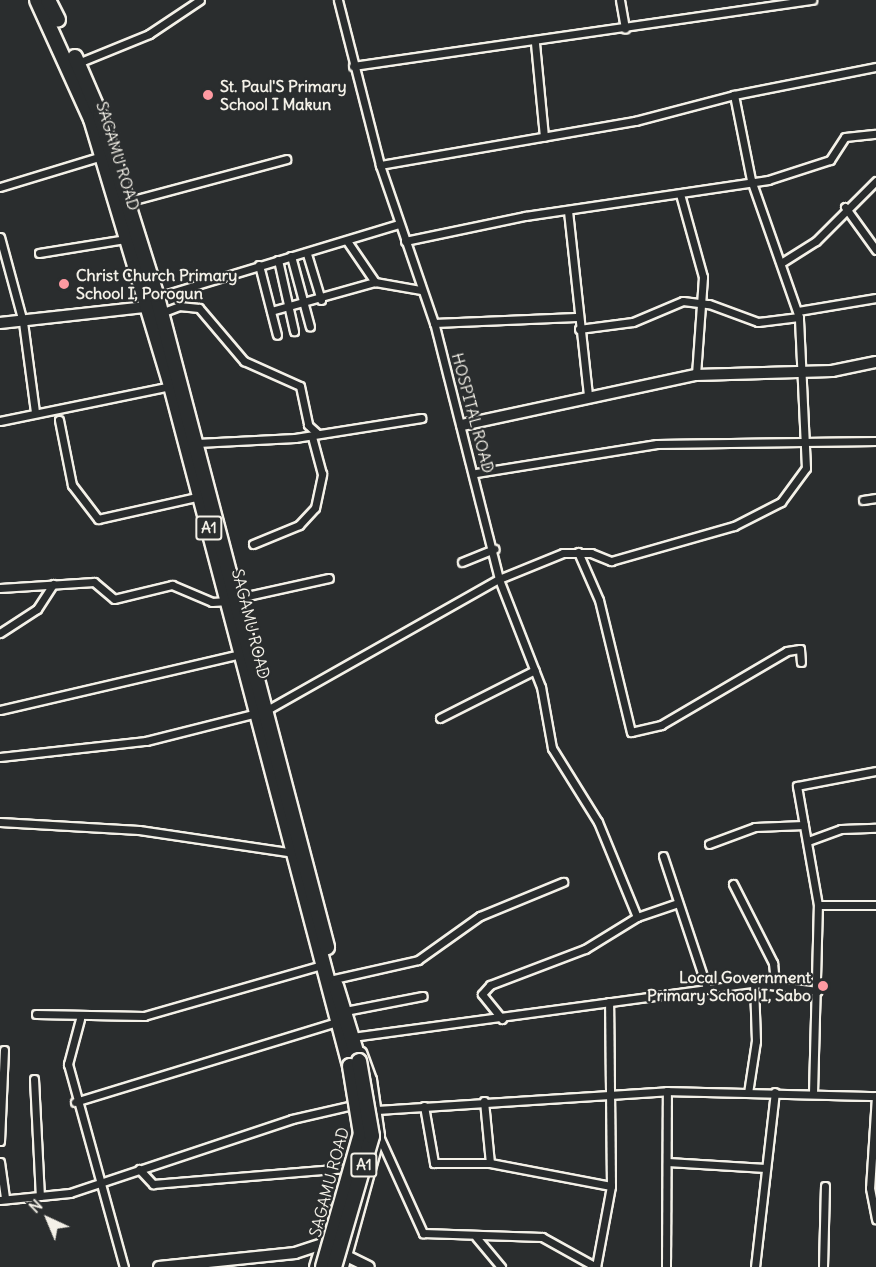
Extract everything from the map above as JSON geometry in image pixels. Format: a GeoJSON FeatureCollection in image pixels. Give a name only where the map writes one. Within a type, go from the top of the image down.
{"type":"FeatureCollection","features":[{"type":"Feature","properties":{"kind":"highway","name":"SAGAMU ROAD"},"geometry":{"type":"LineString","coordinates":[[37,0],[69,60],[102,156],[146,307],[164,345],[197,443],[233,600],[334,979],[341,1016]]}},
{"type":"Feature","properties":{"kind":"highway","name":"SAGAMU ROAD"},"geometry":{"type":"LineString","coordinates":[[48,0],[78,63],[157,297],[171,386],[233,600],[241,654],[262,712],[322,965],[351,1045],[372,1136],[334,1267]]}},
{"type":"Feature","properties":{"kind":"highway","name":"SAGAMU ROAD"},"geometry":{"type":"LineString","coordinates":[[319,1264],[361,1134],[355,1063]]}},
{"type":"Feature","properties":{"kind":"street"},"geometry":{"type":"LineString","coordinates":[[78,63],[149,34],[200,0]]}},
{"type":"Feature","properties":{"kind":"street","name":"HOSPITAL ROAD"},"geometry":{"type":"LineString","coordinates":[[338,0],[353,66],[381,165],[421,290],[434,322],[476,473],[500,579],[535,670],[552,748],[598,822],[637,917]]}},
{"type":"Feature","properties":{"kind":"street"},"geometry":{"type":"LineString","coordinates":[[620,0],[625,29]]}},
{"type":"Feature","properties":{"kind":"street"},"geometry":{"type":"LineString","coordinates":[[353,66],[535,43],[812,0]]}},
{"type":"Feature","properties":{"kind":"street"},"geometry":{"type":"LineString","coordinates":[[535,43],[544,137]]}},
{"type":"Feature","properties":{"kind":"street"},"geometry":{"type":"LineString","coordinates":[[381,165],[635,121],[734,95],[876,67]]}},
{"type":"Feature","properties":{"kind":"street"},"geometry":{"type":"LineString","coordinates":[[0,757],[146,741],[262,712],[500,579],[563,553],[578,552],[611,561],[734,526],[781,502],[797,487],[806,468],[803,443],[804,370],[799,314],[751,180],[734,95]]}},
{"type":"Feature","properties":{"kind":"street"},"geometry":{"type":"LineString","coordinates":[[405,241],[751,180],[830,160],[845,137],[876,135]]}},
{"type":"Feature","properties":{"kind":"street"},"geometry":{"type":"LineString","coordinates":[[0,187],[102,156]]}},
{"type":"Feature","properties":{"kind":"street"},"geometry":{"type":"LineString","coordinates":[[126,202],[285,159]]}},
{"type":"Feature","properties":{"kind":"street"},"geometry":{"type":"LineString","coordinates":[[781,263],[816,241],[845,207],[876,181]]}},
{"type":"Feature","properties":{"kind":"street"},"geometry":{"type":"LineString","coordinates":[[680,194],[702,268],[696,375]]}},
{"type":"Feature","properties":{"kind":"street"},"geometry":{"type":"LineString","coordinates":[[845,207],[876,250]]}},
{"type":"Feature","properties":{"kind":"street"},"geometry":{"type":"LineString","coordinates":[[568,211],[576,317],[588,394]]}},
{"type":"Feature","properties":{"kind":"street"},"geometry":{"type":"LineString","coordinates":[[157,297],[259,265],[307,254],[399,224]]}},
{"type":"Feature","properties":{"kind":"street"},"geometry":{"type":"LineString","coordinates":[[0,237],[23,322],[35,412]]}},
{"type":"Feature","properties":{"kind":"street"},"geometry":{"type":"LineString","coordinates":[[39,253],[125,239]]}},
{"type":"Feature","properties":{"kind":"street"},"geometry":{"type":"LineString","coordinates":[[347,241],[375,282]]}},
{"type":"Feature","properties":{"kind":"street"},"geometry":{"type":"LineString","coordinates":[[307,254],[321,300]]}},
{"type":"Feature","properties":{"kind":"street"},"geometry":{"type":"LineString","coordinates":[[291,256],[310,327]]}},
{"type":"Feature","properties":{"kind":"street"},"geometry":{"type":"LineString","coordinates":[[278,260],[294,331]]}},
{"type":"Feature","properties":{"kind":"street"},"geometry":{"type":"LineString","coordinates":[[259,265],[277,335]]}},
{"type":"Feature","properties":{"kind":"street"},"geometry":{"type":"LineString","coordinates":[[270,311],[303,306],[375,282],[421,290]]}},
{"type":"Feature","properties":{"kind":"street"},"geometry":{"type":"LineString","coordinates":[[579,329],[633,322],[683,301],[700,303],[758,322],[876,298]]}},
{"type":"Feature","properties":{"kind":"street"},"geometry":{"type":"LineString","coordinates":[[161,314],[179,306],[199,308],[244,362],[300,386],[308,424],[314,434],[322,474],[315,508],[299,525],[253,544]]}},
{"type":"Feature","properties":{"kind":"street"},"geometry":{"type":"LineString","coordinates":[[0,324],[146,307]]}},
{"type":"Feature","properties":{"kind":"street"},"geometry":{"type":"LineString","coordinates":[[434,322],[576,317]]}},
{"type":"Feature","properties":{"kind":"street"},"geometry":{"type":"LineString","coordinates":[[462,425],[528,413],[588,394],[696,375],[804,370],[876,362]]}},
{"type":"Feature","properties":{"kind":"street"},"geometry":{"type":"LineString","coordinates":[[0,421],[171,386]]}},
{"type":"Feature","properties":{"kind":"street"},"geometry":{"type":"LineString","coordinates":[[197,443],[295,438],[421,418]]}},
{"type":"Feature","properties":{"kind":"street"},"geometry":{"type":"LineString","coordinates":[[59,420],[72,485],[98,519],[201,496]]}},
{"type":"Feature","properties":{"kind":"street"},"geometry":{"type":"LineString","coordinates":[[295,438],[308,424]]}},
{"type":"Feature","properties":{"kind":"street"},"geometry":{"type":"LineString","coordinates":[[476,473],[657,444],[876,441]]}},
{"type":"Feature","properties":{"kind":"street"},"geometry":{"type":"LineString","coordinates":[[863,500],[876,498]]}},
{"type":"Feature","properties":{"kind":"street"},"geometry":{"type":"LineString","coordinates":[[462,562],[494,549]]}},
{"type":"Feature","properties":{"kind":"street"},"geometry":{"type":"LineString","coordinates":[[578,552],[600,600],[631,732],[661,725],[787,651],[800,649],[801,662]]}},
{"type":"Feature","properties":{"kind":"street"},"geometry":{"type":"LineString","coordinates":[[0,588],[94,582],[114,599],[172,585],[212,602],[233,600],[329,578]]}},
{"type":"Feature","properties":{"kind":"street"},"geometry":{"type":"LineString","coordinates":[[0,633],[37,609],[53,584]]}},
{"type":"Feature","properties":{"kind":"street"},"geometry":{"type":"LineString","coordinates":[[0,710],[241,654]]}},
{"type":"Feature","properties":{"kind":"street"},"geometry":{"type":"LineString","coordinates":[[440,717],[535,670]]}},
{"type":"Feature","properties":{"kind":"street"},"geometry":{"type":"LineString","coordinates":[[813,1093],[818,905],[798,783],[876,771]]}},
{"type":"Feature","properties":{"kind":"street"},"geometry":{"type":"LineString","coordinates":[[0,822],[139,830],[294,853]]}},
{"type":"Feature","properties":{"kind":"street"},"geometry":{"type":"LineString","coordinates":[[709,844],[755,827],[804,825]]}},
{"type":"Feature","properties":{"kind":"street"},"geometry":{"type":"LineString","coordinates":[[808,841],[841,829],[876,828]]}},
{"type":"Feature","properties":{"kind":"street"},"geometry":{"type":"LineString","coordinates":[[663,856],[707,988]]}},
{"type":"Feature","properties":{"kind":"street"},"geometry":{"type":"LineString","coordinates":[[334,979],[418,960],[480,916],[563,882]]}},
{"type":"Feature","properties":{"kind":"street"},"geometry":{"type":"LineString","coordinates":[[734,884],[773,963],[775,984]]}},
{"type":"Feature","properties":{"kind":"street"},"geometry":{"type":"LineString","coordinates":[[502,1019],[483,994],[490,985],[585,949],[637,917],[678,903]]}},
{"type":"Feature","properties":{"kind":"street"},"geometry":{"type":"LineString","coordinates":[[818,905],[876,904]]}},
{"type":"Feature","properties":{"kind":"street"},"geometry":{"type":"LineString","coordinates":[[36,1014],[80,1019],[144,1016],[322,965]]}},
{"type":"Feature","properties":{"kind":"street"},"geometry":{"type":"LineString","coordinates":[[351,1045],[502,1019],[707,988],[754,983],[817,991]]}},
{"type":"Feature","properties":{"kind":"street"},"geometry":{"type":"LineString","coordinates":[[748,1093],[756,1041],[754,983]]}},
{"type":"Feature","properties":{"kind":"street"},"geometry":{"type":"LineString","coordinates":[[75,1102],[341,1016],[423,996]]}},
{"type":"Feature","properties":{"kind":"street"},"geometry":{"type":"LineString","coordinates":[[379,1136],[423,1233],[542,1238],[596,1267],[611,1186],[606,1095],[609,1002]]}},
{"type":"Feature","properties":{"kind":"street"},"geometry":{"type":"LineString","coordinates":[[80,1019],[68,1064],[75,1102],[124,1267]]}},
{"type":"Feature","properties":{"kind":"street"},"geometry":{"type":"LineString","coordinates":[[319,1264],[322,1244],[355,1135],[351,1045]]}},
{"type":"Feature","properties":{"kind":"street"},"geometry":{"type":"LineString","coordinates":[[304,1250],[319,1264],[341,1267],[379,1136],[377,1110],[363,1056],[351,1045]]}},
{"type":"Feature","properties":{"kind":"street"},"geometry":{"type":"LineString","coordinates":[[0,1141],[4,1050]]}},
{"type":"Feature","properties":{"kind":"street"},"geometry":{"type":"LineString","coordinates":[[33,1079],[40,1196]]}},
{"type":"Feature","properties":{"kind":"street"},"geometry":{"type":"LineString","coordinates":[[666,1267],[667,1091]]}},
{"type":"Feature","properties":{"kind":"street"},"geometry":{"type":"LineString","coordinates":[[377,1110],[484,1101],[667,1091],[876,1096],[870,1188],[876,1219]]}},
{"type":"Feature","properties":{"kind":"street"},"geometry":{"type":"LineString","coordinates":[[755,1267],[775,1092]]}},
{"type":"Feature","properties":{"kind":"street"},"geometry":{"type":"LineString","coordinates":[[484,1101],[490,1162]]}},
{"type":"Feature","properties":{"kind":"street"},"geometry":{"type":"LineString","coordinates":[[0,1162],[3,1199],[40,1196],[100,1182],[353,1105]]}},
{"type":"Feature","properties":{"kind":"street"},"geometry":{"type":"LineString","coordinates":[[424,1106],[434,1163],[490,1162],[611,1186]]}},
{"type":"Feature","properties":{"kind":"street"},"geometry":{"type":"LineString","coordinates":[[668,1162],[766,1168]]}},
{"type":"Feature","properties":{"kind":"street"},"geometry":{"type":"LineString","coordinates":[[139,1169],[153,1184],[346,1168]]}},
{"type":"Feature","properties":{"kind":"street"},"geometry":{"type":"LineString","coordinates":[[823,1267],[825,1186]]}},
{"type":"Feature","properties":{"kind":"street"},"geometry":{"type":"LineString","coordinates":[[476,1237],[501,1267]]}},
{"type":"Feature","properties":{"kind":"street"},"geometry":{"type":"LineString","coordinates":[[159,1267],[304,1250],[322,1244],[347,1252],[369,1267]]}},
{"type":"Feature","properties":{"kind":"place","name":"St. Paul'S Primary School I Makun"},"geometry":{"type":"Point","coordinates":[208,95]}},
{"type":"Feature","properties":{"kind":"place","name":"Christ Church Primary School I, Porogun"},"geometry":{"type":"Point","coordinates":[64,284]}},
{"type":"Feature","properties":{"kind":"place","name":"Local Government Primary School I, Sabo"},"geometry":{"type":"Point","coordinates":[823,986]}}]}
